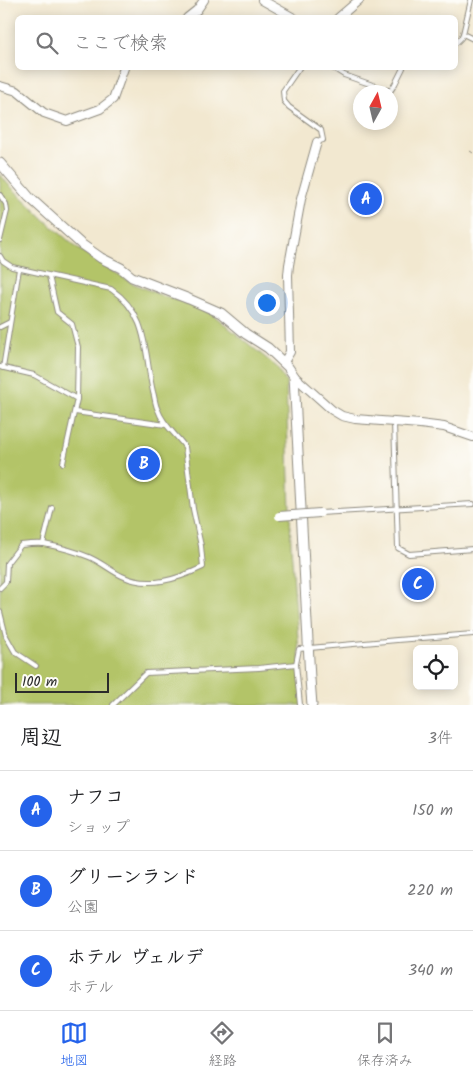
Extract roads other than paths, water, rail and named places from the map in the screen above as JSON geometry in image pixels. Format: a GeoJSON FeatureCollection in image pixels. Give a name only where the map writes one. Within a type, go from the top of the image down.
{"type":"FeatureCollection","features":[{"type":"Feature","properties":{"kind":"street"},"geometry":{"type":"LineString","coordinates":[[191,15],[204,0]]}},
{"type":"Feature","properties":{"kind":"street"},"geometry":{"type":"LineString","coordinates":[[262,0],[289,15]]}},
{"type":"Feature","properties":{"kind":"street"},"geometry":{"type":"LineString","coordinates":[[342,15],[359,0]]}},
{"type":"Feature","properties":{"kind":"street"},"geometry":{"type":"LineString","coordinates":[[0,86],[17,91],[44,113],[67,121],[100,109],[114,98],[123,70]]}},
{"type":"Feature","properties":{"kind":"street"},"geometry":{"type":"LineString","coordinates":[[284,362],[290,352],[289,265],[300,199],[317,142]]}},
{"type":"Feature","properties":{"kind":"street"},"geometry":{"type":"LineString","coordinates":[[0,163],[29,197],[81,244],[101,258],[121,268],[132,277],[221,313],[246,334],[268,348],[284,362],[294,376],[332,410],[342,416],[355,419],[444,427],[473,437]]}},
{"type":"Feature","properties":{"kind":"street"},"geometry":{"type":"LineString","coordinates":[[294,376],[312,705]]}},
{"type":"Feature","properties":{"kind":"street"},"geometry":{"type":"LineString","coordinates":[[279,516],[320,513]]}},
{"type":"Feature","properties":{"kind":"lane"},"geometry":{"type":"LineString","coordinates":[[458,41],[463,34],[471,0]]}},
{"type":"Feature","properties":{"kind":"lane"},"geometry":{"type":"LineString","coordinates":[[463,34],[473,40]]}},
{"type":"Feature","properties":{"kind":"lane"},"geometry":{"type":"LineString","coordinates":[[298,70],[283,91],[284,101],[289,107],[321,130],[323,140],[317,142]]}},
{"type":"Feature","properties":{"kind":"lane"},"geometry":{"type":"LineString","coordinates":[[336,70],[344,75],[387,90],[393,87],[403,70]]}},
{"type":"Feature","properties":{"kind":"lane"},"geometry":{"type":"LineString","coordinates":[[0,195],[6,204],[7,211],[0,240]]}},
{"type":"Feature","properties":{"kind":"lane"},"geometry":{"type":"LineString","coordinates":[[0,256],[3,261],[12,267],[115,292],[134,312],[144,337],[157,410],[166,425],[185,447],[203,567],[190,574],[172,579],[146,582],[122,576],[89,557],[43,544],[21,545],[7,563],[6,582],[0,588]]}},
{"type":"Feature","properties":{"kind":"lane"},"geometry":{"type":"LineString","coordinates":[[19,269],[2,367],[34,375],[77,399]]}},
{"type":"Feature","properties":{"kind":"lane"},"geometry":{"type":"LineString","coordinates":[[49,276],[58,312],[72,324],[78,347],[77,399],[63,463]]}},
{"type":"Feature","properties":{"kind":"lane"},"geometry":{"type":"LineString","coordinates":[[0,327],[10,322]]}},
{"type":"Feature","properties":{"kind":"lane"},"geometry":{"type":"LineString","coordinates":[[75,412],[166,425]]}},
{"type":"Feature","properties":{"kind":"lane"},"geometry":{"type":"LineString","coordinates":[[394,422],[398,548],[409,554],[473,549]]}},
{"type":"Feature","properties":{"kind":"lane"},"geometry":{"type":"LineString","coordinates":[[320,513],[473,504]]}},
{"type":"Feature","properties":{"kind":"lane"},"geometry":{"type":"LineString","coordinates":[[43,544],[52,508]]}},
{"type":"Feature","properties":{"kind":"lane"},"geometry":{"type":"LineString","coordinates":[[0,612],[6,636],[15,652],[36,666]]}},
{"type":"Feature","properties":{"kind":"lane"},"geometry":{"type":"LineString","coordinates":[[300,705],[296,664],[298,649],[473,634]]}},
{"type":"Feature","properties":{"kind":"lane"},"geometry":{"type":"LineString","coordinates":[[113,705],[146,673],[259,668],[296,664]]}},
{"type":"Feature","properties":{"kind":"place","name":"ナフコ"},"geometry":{"type":"Point","coordinates":[366,199]}},
{"type":"Feature","properties":{"kind":"place","name":"グリーンランド"},"geometry":{"type":"Point","coordinates":[144,464]}},
{"type":"Feature","properties":{"kind":"place","name":"ホテル ヴェルデ"},"geometry":{"type":"Point","coordinates":[418,584]}}]}
